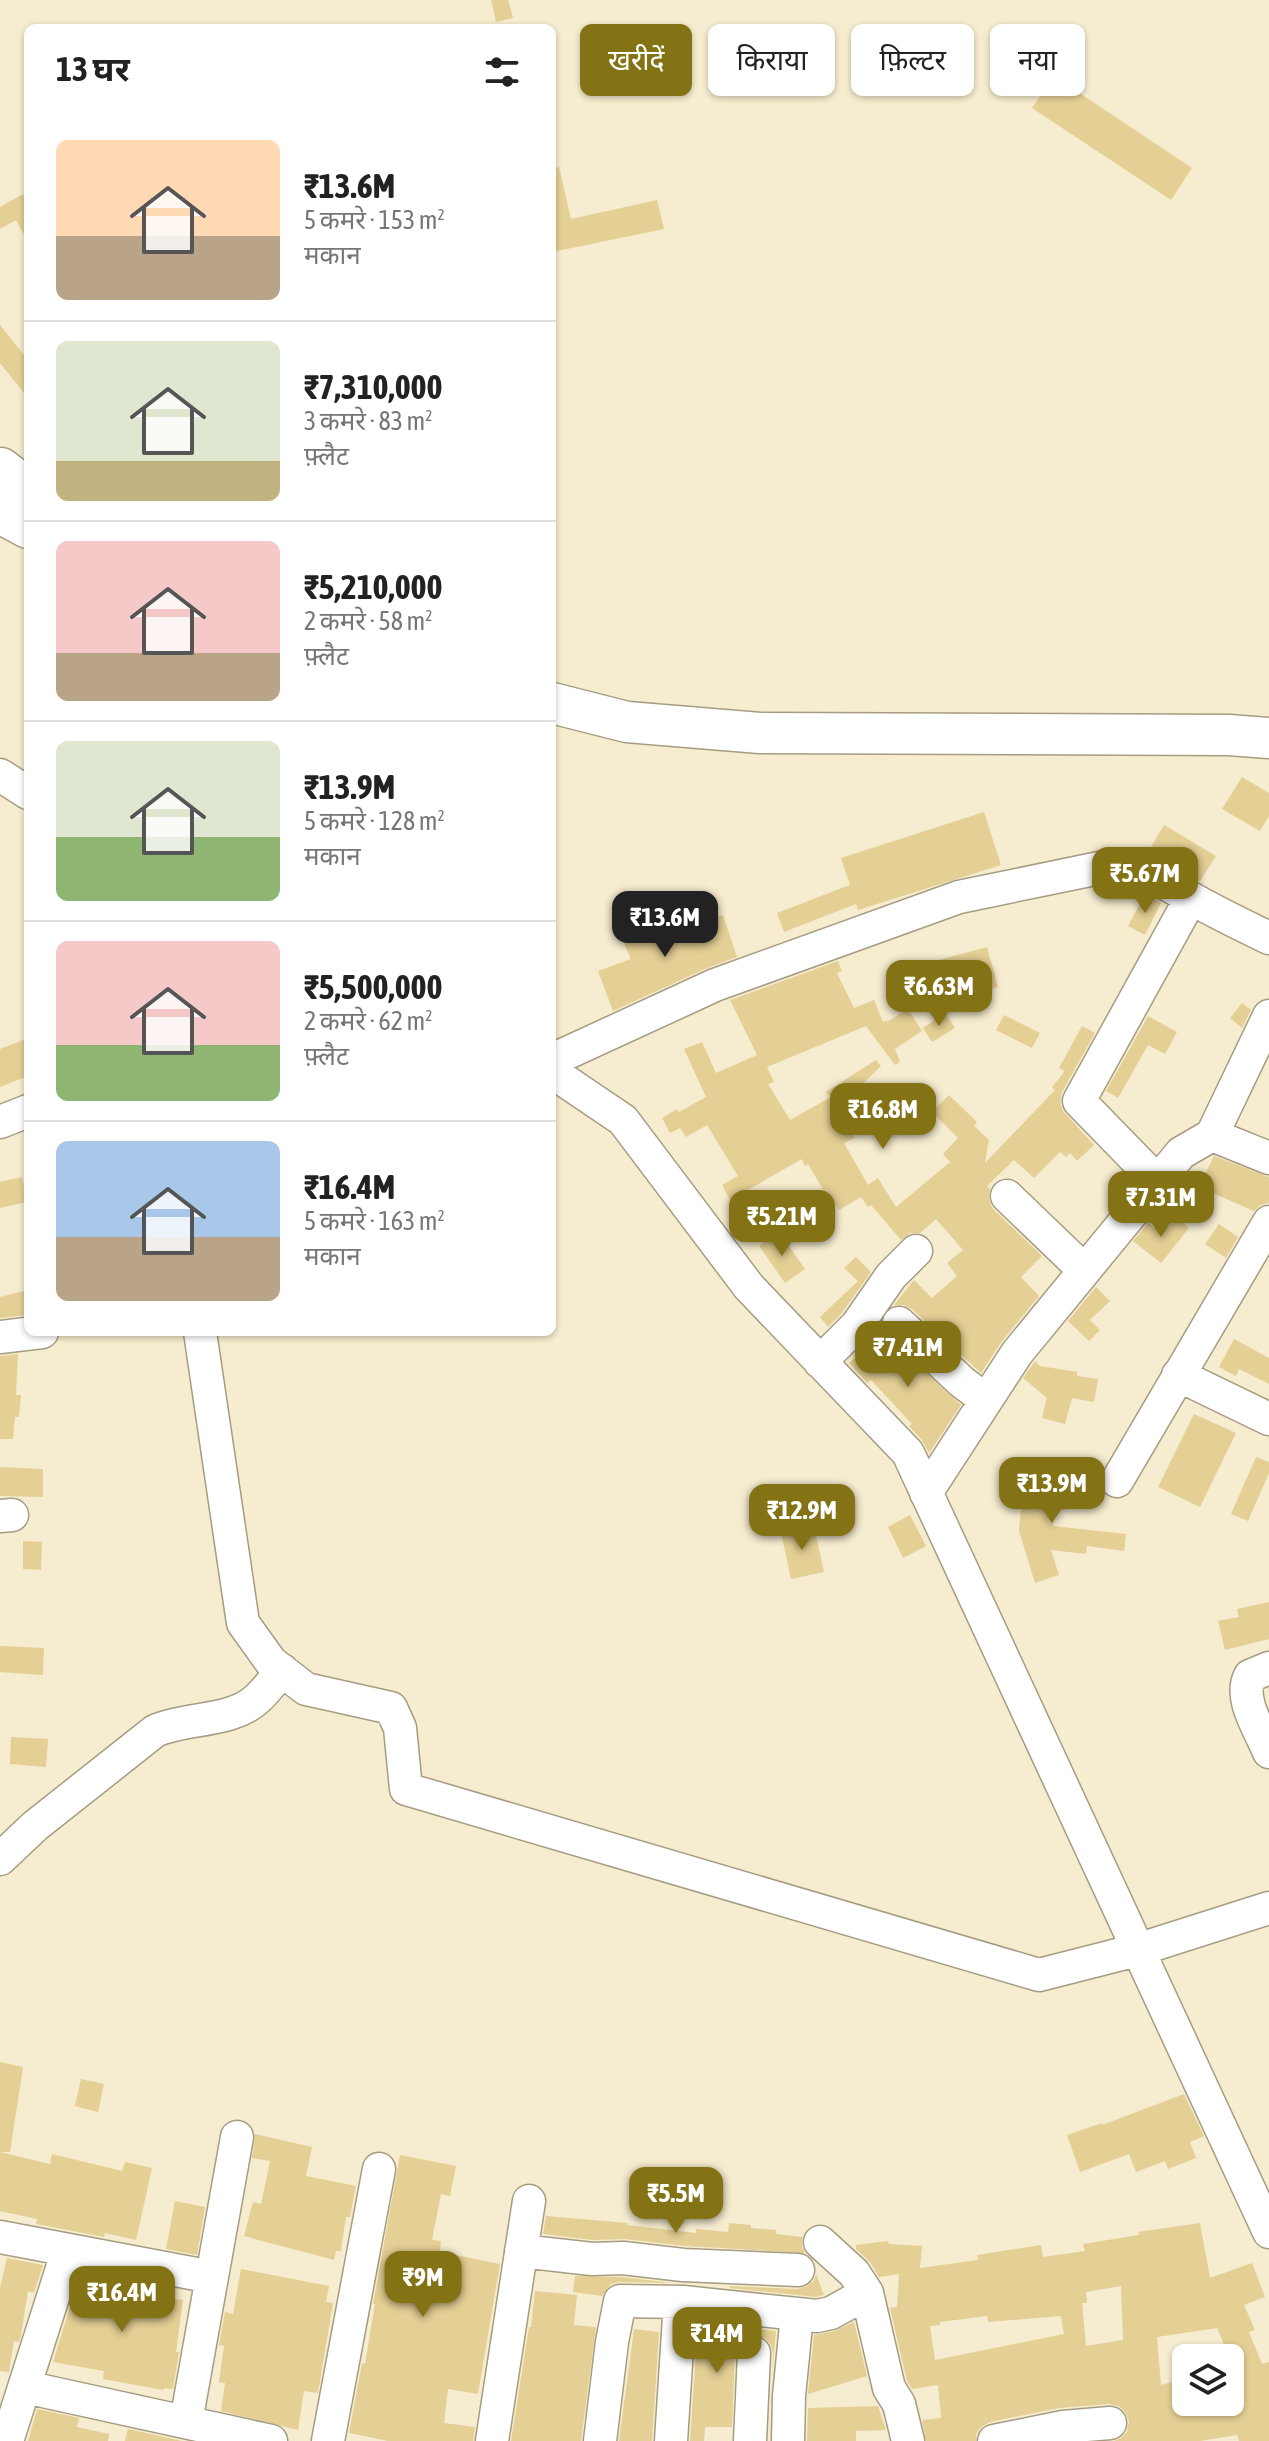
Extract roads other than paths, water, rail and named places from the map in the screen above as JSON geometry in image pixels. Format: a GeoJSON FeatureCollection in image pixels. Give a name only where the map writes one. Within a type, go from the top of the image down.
{"type":"FeatureCollection","features":[{"type":"Feature","properties":{"kind":"main road"},"geometry":{"type":"LineString","coordinates":[[0,513],[24,526]]}},
{"type":"Feature","properties":{"kind":"main road"},"geometry":{"type":"LineString","coordinates":[[556,704],[627,722],[760,733],[1229,735],[1269,738]]}},
{"type":"Feature","properties":{"kind":"main road"},"geometry":{"type":"LineString","coordinates":[[556,728],[634,746],[714,755],[1269,761]]}},
{"type":"Feature","properties":{"kind":"street"},"geometry":{"type":"LineString","coordinates":[[0,775],[24,790]]}},
{"type":"Feature","properties":{"kind":"street"},"geometry":{"type":"LineString","coordinates":[[556,1058],[715,985],[959,897],[1114,865],[1149,873],[1269,938]]}},
{"type":"Feature","properties":{"kind":"street"},"geometry":{"type":"LineString","coordinates":[[1157,1181],[1079,1101],[1191,898]]}},
{"type":"Feature","properties":{"kind":"street"},"geometry":{"type":"LineString","coordinates":[[926,1493],[1017,1353],[1181,1153],[1212,1135],[1269,1016]]}},
{"type":"Feature","properties":{"kind":"street"},"geometry":{"type":"LineString","coordinates":[[556,1075],[623,1120],[749,1287],[908,1453],[1137,1950],[1257,2173],[1269,2232]]}},
{"type":"Feature","properties":{"kind":"street"},"geometry":{"type":"LineString","coordinates":[[556,1101],[623,1120]]}},
{"type":"Feature","properties":{"kind":"street"},"geometry":{"type":"LineString","coordinates":[[0,1122],[24,1113]]}},
{"type":"Feature","properties":{"kind":"street"},"geometry":{"type":"LineString","coordinates":[[1212,1135],[1269,1158]]}},
{"type":"Feature","properties":{"kind":"street"},"geometry":{"type":"LineString","coordinates":[[1007,1196],[1084,1270]]}},
{"type":"Feature","properties":{"kind":"street"},"geometry":{"type":"LineString","coordinates":[[1117,1481],[1269,1222]]}},
{"type":"Feature","properties":{"kind":"street"},"geometry":{"type":"LineString","coordinates":[[820,1362],[857,1325],[891,1276],[916,1251]]}},
{"type":"Feature","properties":{"kind":"street"},"geometry":{"type":"LineString","coordinates":[[899,1323],[962,1382],[986,1400]]}},
{"type":"Feature","properties":{"kind":"street"},"geometry":{"type":"LineString","coordinates":[[0,1337],[24,1334]]}},
{"type":"Feature","properties":{"kind":"street"},"geometry":{"type":"LineString","coordinates":[[201,1336],[243,1623],[271,1662],[306,1689],[391,1708],[401,1735],[406,1789],[1039,1975],[1137,1950],[1269,1908]]}},
{"type":"Feature","properties":{"kind":"street"},"geometry":{"type":"LineString","coordinates":[[1178,1375],[1269,1419]]}},
{"type":"Feature","properties":{"kind":"street"},"geometry":{"type":"LineString","coordinates":[[1269,1668],[1250,1676],[1245,1685],[1246,1696],[1269,1752]]}},
{"type":"Feature","properties":{"kind":"street"},"geometry":{"type":"LineString","coordinates":[[0,1859],[35,1826],[155,1731],[169,1725],[234,1712],[255,1701],[282,1670]]}},
{"type":"Feature","properties":{"kind":"street"},"geometry":{"type":"LineString","coordinates":[[186,2422],[237,2137]]}},
{"type":"Feature","properties":{"kind":"street"},"geometry":{"type":"LineString","coordinates":[[328,2441],[379,2169]]}},
{"type":"Feature","properties":{"kind":"street"},"geometry":{"type":"LineString","coordinates":[[492,2441],[529,2201]]}},
{"type":"Feature","properties":{"kind":"street"},"geometry":{"type":"LineString","coordinates":[[0,2237],[212,2277]]}},
{"type":"Feature","properties":{"kind":"street"},"geometry":{"type":"LineString","coordinates":[[820,2242],[854,2273],[867,2293],[889,2388],[899,2404],[908,2441]]}},
{"type":"Feature","properties":{"kind":"street"},"geometry":{"type":"LineString","coordinates":[[7,2441],[68,2250]]}},
{"type":"Feature","properties":{"kind":"street"},"geometry":{"type":"LineString","coordinates":[[521,2251],[592,2259],[623,2258],[683,2265],[798,2270]]}},
{"type":"Feature","properties":{"kind":"street"},"geometry":{"type":"LineString","coordinates":[[600,2441],[608,2368],[619,2302],[622,2300],[825,2315],[867,2293]]}},
{"type":"Feature","properties":{"kind":"street"},"geometry":{"type":"LineString","coordinates":[[671,2441],[680,2302]]}},
{"type":"Feature","properties":{"kind":"street"},"geometry":{"type":"LineString","coordinates":[[788,2441],[797,2315]]}},
{"type":"Feature","properties":{"kind":"street"},"geometry":{"type":"LineString","coordinates":[[750,2441],[754,2353]]}},
{"type":"Feature","properties":{"kind":"street"},"geometry":{"type":"LineString","coordinates":[[25,2387],[271,2441]]}},
{"type":"Feature","properties":{"kind":"street"},"geometry":{"type":"LineString","coordinates":[[994,2441],[1063,2427],[1110,2423]]}}]}
